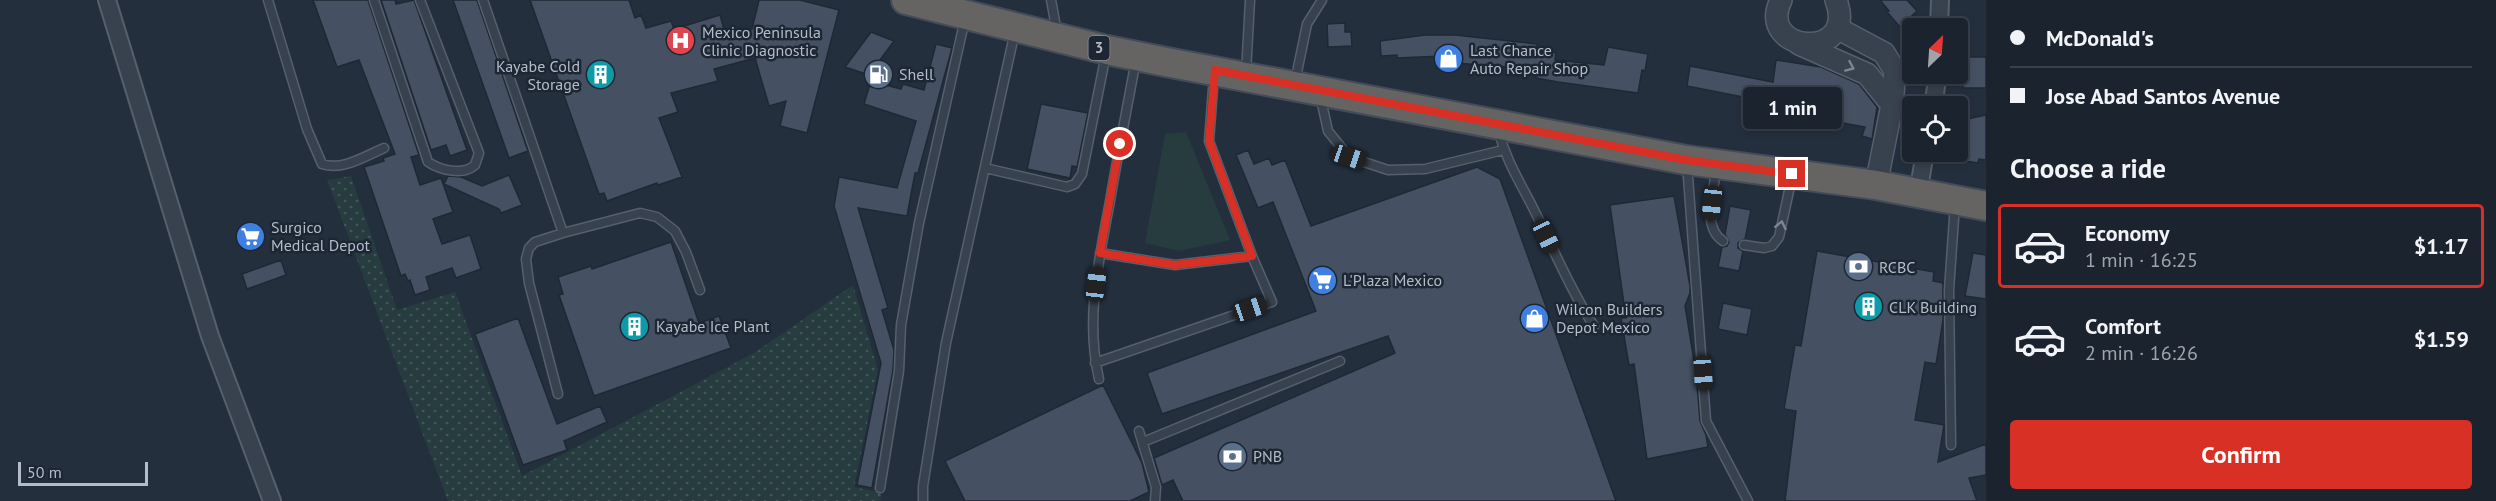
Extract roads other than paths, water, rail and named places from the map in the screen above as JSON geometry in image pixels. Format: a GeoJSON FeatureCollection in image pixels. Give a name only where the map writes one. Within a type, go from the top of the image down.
{"type":"FeatureCollection","features":[{"type":"Feature","properties":{"kind":"highway","name":"3"},"geometry":{"type":"LineString","coordinates":[[906,0],[1107,50],[1306,87],[1499,136],[1876,185],[1986,206]]}},
{"type":"Feature","properties":{"kind":"street"},"geometry":{"type":"LineString","coordinates":[[107,0],[210,336],[272,501]]}},
{"type":"Feature","properties":{"kind":"street"},"geometry":{"type":"LineString","coordinates":[[1781,0],[1778,12],[1782,30],[1797,43],[1867,74],[1892,105]]}},
{"type":"Feature","properties":{"kind":"street"},"geometry":{"type":"LineString","coordinates":[[1797,43],[1815,44],[1824,41],[1837,27],[1839,9],[1836,0]]}},
{"type":"Feature","properties":{"kind":"street"},"geometry":{"type":"LineString","coordinates":[[1939,18],[1940,0]]}},
{"type":"Feature","properties":{"kind":"street"},"geometry":{"type":"LineString","coordinates":[[1837,27],[1884,53],[1895,71],[1892,105],[1876,185]]}},
{"type":"Feature","properties":{"kind":"street"},"geometry":{"type":"LineString","coordinates":[[1918,194],[1923,162]]}},
{"type":"Feature","properties":{"kind":"lane"},"geometry":{"type":"LineString","coordinates":[[268,0],[307,129],[322,164],[332,167],[342,166],[384,148]]}},
{"type":"Feature","properties":{"kind":"lane"},"geometry":{"type":"LineString","coordinates":[[374,0],[428,162],[437,168],[464,171],[475,165],[479,153],[420,0]]}},
{"type":"Feature","properties":{"kind":"lane"},"geometry":{"type":"LineString","coordinates":[[483,0],[563,233]]}},
{"type":"Feature","properties":{"kind":"lane"},"geometry":{"type":"LineString","coordinates":[[1051,0],[1058,38]]}},
{"type":"Feature","properties":{"kind":"lane"},"geometry":{"type":"LineString","coordinates":[[1246,76],[1250,0]]}},
{"type":"Feature","properties":{"kind":"lane"},"geometry":{"type":"LineString","coordinates":[[1322,0],[1307,24],[1306,87],[1328,131],[1349,157],[1388,170],[1425,169],[1499,136],[1574,296],[1594,326]]}},
{"type":"Feature","properties":{"kind":"lane"},"geometry":{"type":"LineString","coordinates":[[880,488],[899,371],[901,325],[919,223],[966,15]]}},
{"type":"Feature","properties":{"kind":"lane"},"geometry":{"type":"LineString","coordinates":[[923,501],[923,486],[946,343],[1015,27]]}},
{"type":"Feature","properties":{"kind":"lane"},"geometry":{"type":"LineString","coordinates":[[985,168],[1067,187],[1075,184],[1082,174],[1107,50]]}},
{"type":"Feature","properties":{"kind":"lane"},"geometry":{"type":"LineString","coordinates":[[1099,379],[1095,363],[1092,315],[1100,253],[1137,56]]}},
{"type":"Feature","properties":{"kind":"lane"},"geometry":{"type":"LineString","coordinates":[[1095,363],[1272,302],[1252,256],[1209,141],[1215,70]]}},
{"type":"Feature","properties":{"kind":"lane"},"geometry":{"type":"LineString","coordinates":[[1686,160],[1706,421],[1748,501]]}},
{"type":"Feature","properties":{"kind":"lane"},"geometry":{"type":"LineString","coordinates":[[1717,164],[1710,223],[1716,236],[1723,241]]}},
{"type":"Feature","properties":{"kind":"lane"},"geometry":{"type":"LineString","coordinates":[[1744,245],[1764,248],[1772,246],[1779,237],[1792,174]]}},
{"type":"Feature","properties":{"kind":"lane"},"geometry":{"type":"LineString","coordinates":[[1951,445],[1949,290],[1956,201]]}},
{"type":"Feature","properties":{"kind":"lane"},"geometry":{"type":"LineString","coordinates":[[558,394],[529,283],[526,258],[535,242],[640,213],[657,216],[675,231],[687,252],[700,290]]}},
{"type":"Feature","properties":{"kind":"lane"},"geometry":{"type":"LineString","coordinates":[[1100,253],[1175,265],[1252,256]]}},
{"type":"Feature","properties":{"kind":"lane"},"geometry":{"type":"LineString","coordinates":[[1143,442],[1340,361]]}},
{"type":"Feature","properties":{"kind":"lane"},"geometry":{"type":"LineString","coordinates":[[1139,431],[1156,487],[1155,501]]}},
{"type":"Feature","properties":{"kind":"place","name":"Mexico Peninsula Clinic Diagnostic"},"geometry":{"type":"Point","coordinates":[681,41]}},
{"type":"Feature","properties":{"kind":"place","name":"Last Chance Auto Repair Shop"},"geometry":{"type":"Point","coordinates":[1449,59]}},
{"type":"Feature","properties":{"kind":"place","name":"Shell"},"geometry":{"type":"Point","coordinates":[878,74]}},
{"type":"Feature","properties":{"kind":"place","name":"Kayabe Cold Storage"},"geometry":{"type":"Point","coordinates":[601,75]}},
{"type":"Feature","properties":{"kind":"place","name":"Surgico Medical Depot"},"geometry":{"type":"Point","coordinates":[250,236]}},
{"type":"Feature","properties":{"kind":"place","name":"RCBC"},"geometry":{"type":"Point","coordinates":[1858,267]}},
{"type":"Feature","properties":{"kind":"place","name":"L'Plaza Mexico"},"geometry":{"type":"Point","coordinates":[1322,280]}},
{"type":"Feature","properties":{"kind":"place","name":"CLK Building"},"geometry":{"type":"Point","coordinates":[1868,307]}},
{"type":"Feature","properties":{"kind":"place","name":"Wilcon Builders Depot Mexico"},"geometry":{"type":"Point","coordinates":[1535,318]}},
{"type":"Feature","properties":{"kind":"place","name":"Kayabe Ice Plant"},"geometry":{"type":"Point","coordinates":[635,326]}},
{"type":"Feature","properties":{"kind":"place","name":"PNB"},"geometry":{"type":"Point","coordinates":[1232,456]}}]}
